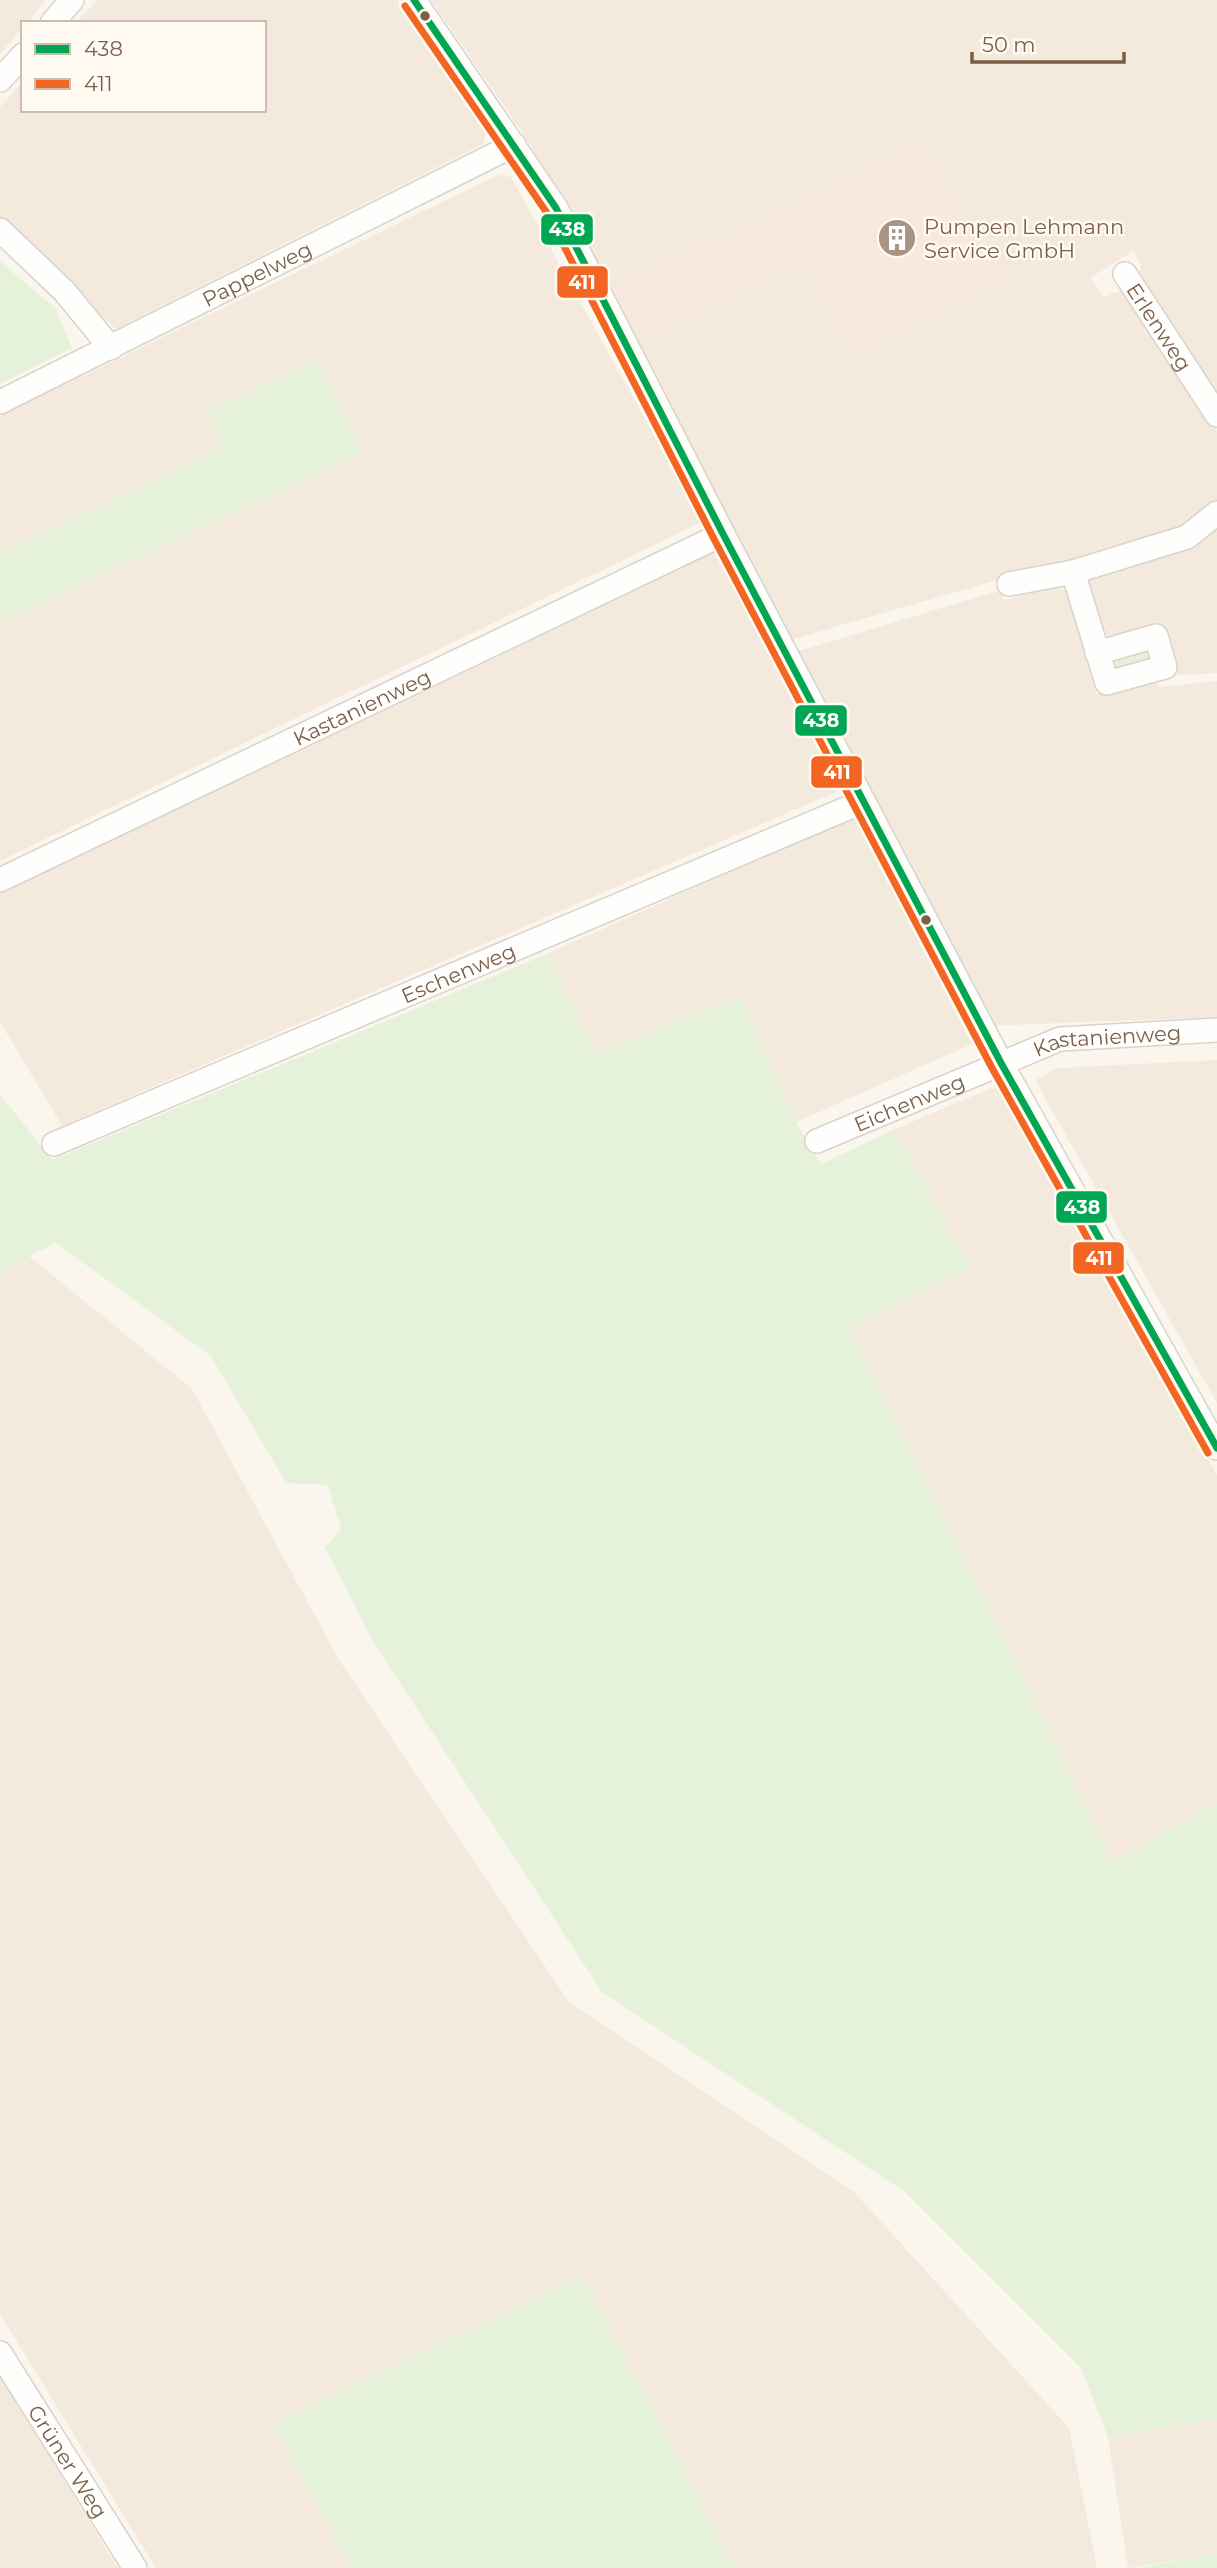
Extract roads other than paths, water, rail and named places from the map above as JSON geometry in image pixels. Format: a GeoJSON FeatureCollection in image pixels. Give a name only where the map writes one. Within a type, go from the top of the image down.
{"type":"FeatureCollection","features":[{"type":"Feature","properties":{"kind":"street"},"geometry":{"type":"LineString","coordinates":[[54,21],[72,0]]}},
{"type":"Feature","properties":{"kind":"street"},"geometry":{"type":"LineString","coordinates":[[414,0],[556,208],[862,802],[1001,1063],[1217,1448]]}},
{"type":"Feature","properties":{"kind":"street"},"geometry":{"type":"LineString","coordinates":[[0,80],[21,57]]}},
{"type":"Feature","properties":{"kind":"street","name":"Pappelweg"},"geometry":{"type":"LineString","coordinates":[[0,402],[514,145]]}},
{"type":"Feature","properties":{"kind":"street"},"geometry":{"type":"LineString","coordinates":[[0,230],[64,291],[111,348]]}},
{"type":"Feature","properties":{"kind":"street","name":"Erlenweg"},"geometry":{"type":"LineString","coordinates":[[1125,274],[1217,415]]}},
{"type":"Feature","properties":{"kind":"street"},"geometry":{"type":"LineString","coordinates":[[1009,584],[1073,572],[1187,537],[1217,513]]}},
{"type":"Feature","properties":{"kind":"street","name":"Kastanienweg"},"geometry":{"type":"LineString","coordinates":[[0,880],[723,534]]}},
{"type":"Feature","properties":{"kind":"street"},"geometry":{"type":"LineString","coordinates":[[1073,572],[1097,653]]}},
{"type":"Feature","properties":{"kind":"street","name":"Eschenweg"},"geometry":{"type":"LineString","coordinates":[[54,1144],[862,802]]}},
{"type":"Feature","properties":{"kind":"street","name":"Kastanienweg"},"geometry":{"type":"LineString","coordinates":[[1001,1063],[1060,1039],[1217,1030]]}},
{"type":"Feature","properties":{"kind":"street","name":"Eichenweg"},"geometry":{"type":"LineString","coordinates":[[817,1140],[1001,1063]]}},
{"type":"Feature","properties":{"kind":"street","name":"Grüner Weg"},"geometry":{"type":"LineString","coordinates":[[0,2353],[135,2568]]}},
{"type":"Feature","properties":{"kind":"place","name":"Pumpen Lehmann Service GmbH"},"geometry":{"type":"Point","coordinates":[897,238]}}]}
